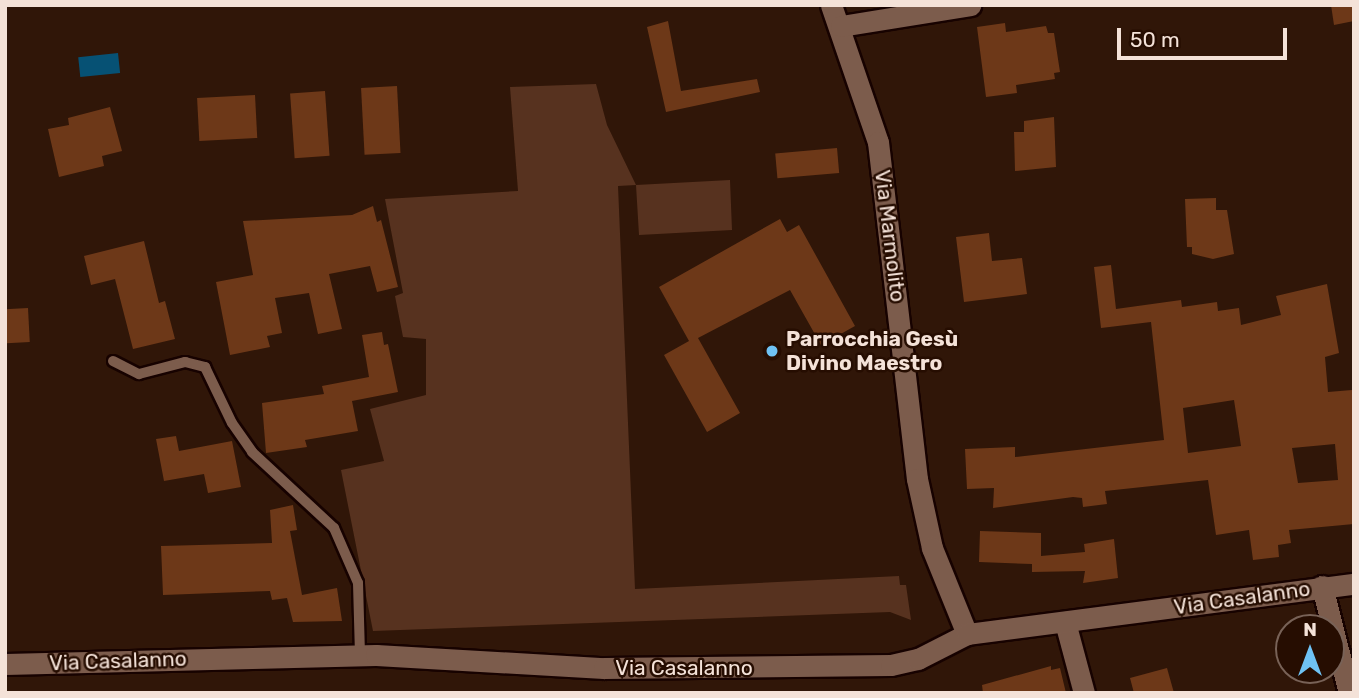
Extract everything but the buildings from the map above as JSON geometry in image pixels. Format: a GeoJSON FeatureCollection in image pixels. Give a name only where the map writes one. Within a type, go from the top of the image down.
{"type":"FeatureCollection","features":[{"type":"Feature","properties":{"kind":"street","name":"Via Marmolito"},"geometry":{"type":"LineString","coordinates":[[831,5],[841,26],[878,142],[917,479],[932,548],[967,634]]}},
{"type":"Feature","properties":{"kind":"street"},"geometry":{"type":"LineString","coordinates":[[841,26],[970,5]]}},
{"type":"Feature","properties":{"kind":"street","name":"Via Casalanno"},"geometry":{"type":"LineString","coordinates":[[5,664],[360,655],[630,669],[891,665],[918,659],[967,634],[1322,586],[1354,584]]}},
{"type":"Feature","properties":{"kind":"street"},"geometry":{"type":"LineString","coordinates":[[1322,586],[1349,693]]}},
{"type":"Feature","properties":{"kind":"street"},"geometry":{"type":"LineString","coordinates":[[1065,622],[1084,693]]}},
{"type":"Feature","properties":{"kind":"lane"},"geometry":{"type":"LineString","coordinates":[[113,362],[139,374],[185,362],[205,367],[232,423],[252,452],[334,528],[358,583],[360,655]]}},
{"type":"Feature","properties":{"kind":"shaded area"},"geometry":{"type":"Polygon","coordinates":[[[596,84],[607,125],[636,185],[618,186],[635,589],[899,576],[900,585],[906,585],[911,620],[890,612],[373,631],[341,470],[384,461],[370,409],[426,395],[426,339],[403,337],[395,296],[403,293],[385,199],[518,191],[510,87],[596,84]]]}},
{"type":"Feature","properties":{"kind":"shaded area"},"geometry":{"type":"Polygon","coordinates":[[[730,180],[732,230],[639,235],[636,185],[730,180]]]}},
{"type":"Feature","properties":{"kind":"water"},"geometry":{"type":"Polygon","coordinates":[[[118,53],[120,73],[80,77],[78,57],[118,53]]]}},
{"type":"Feature","properties":{"kind":"place","name":"Parrocchia Gesù Divino Maestro"},"geometry":{"type":"Point","coordinates":[772,351]}}]}
